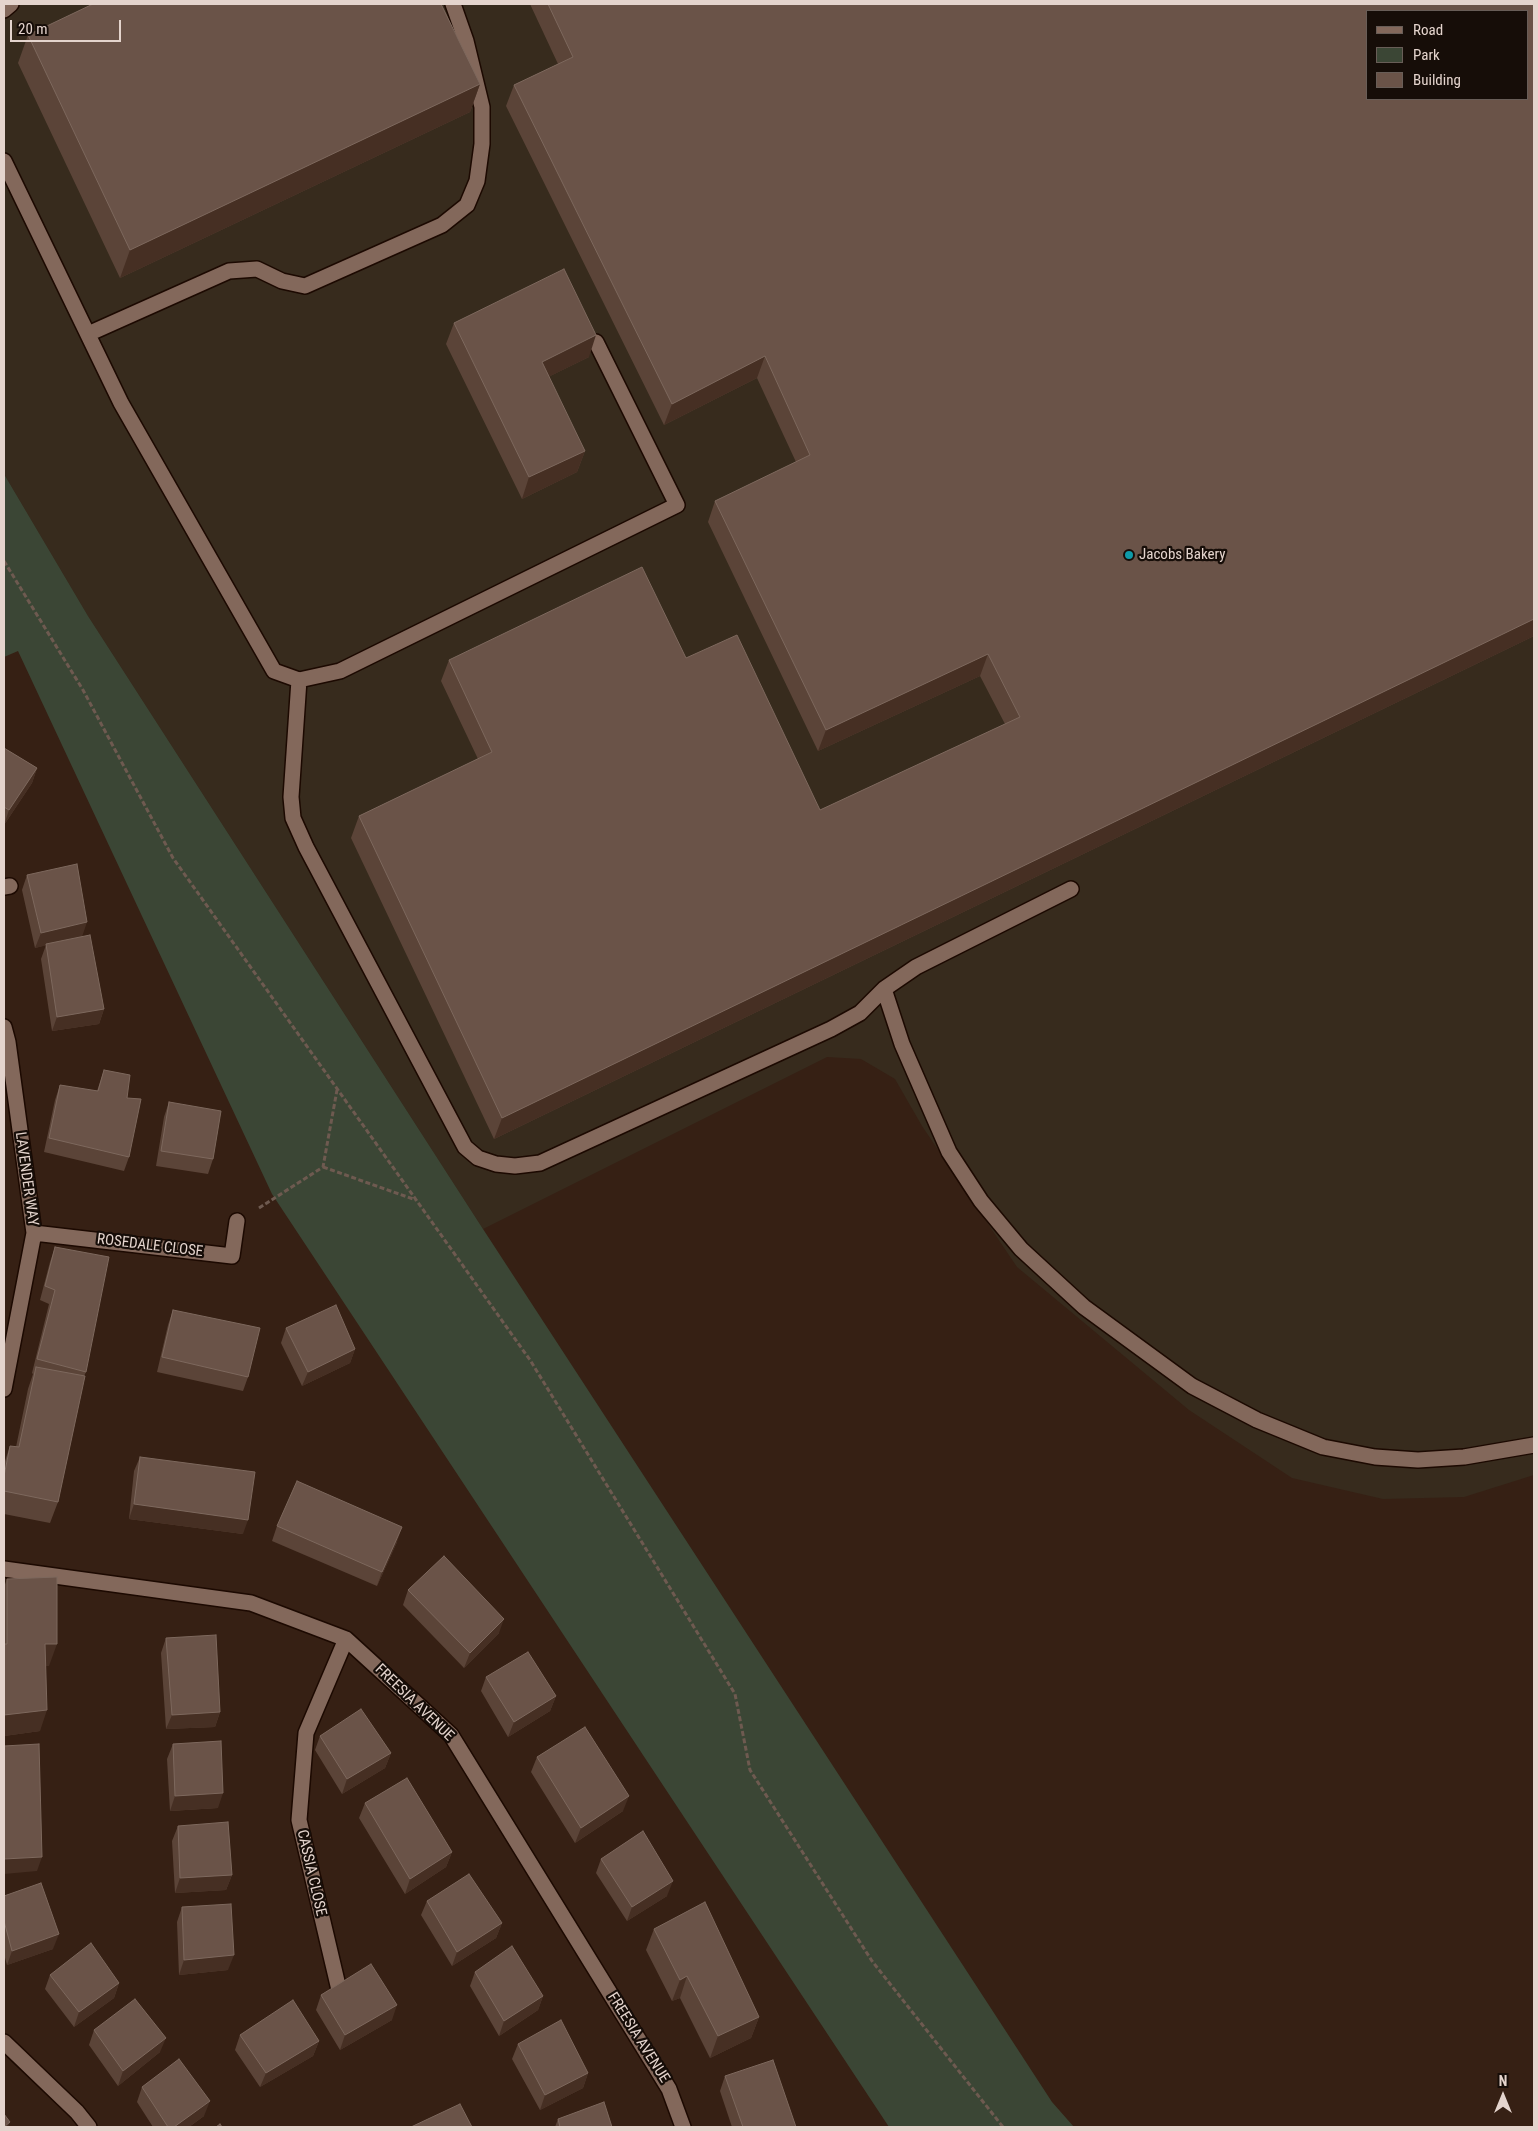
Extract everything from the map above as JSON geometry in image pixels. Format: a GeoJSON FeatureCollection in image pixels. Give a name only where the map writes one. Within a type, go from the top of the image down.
{"type":"FeatureCollection","features":[{"type":"Feature","properties":{"kind":"street"},"geometry":{"type":"LineString","coordinates":[[4,10],[11,4]]}},
{"type":"Feature","properties":{"kind":"street"},"geometry":{"type":"LineString","coordinates":[[88,334],[229,271],[257,269],[282,281],[305,286],[442,224],[467,205],[477,181],[482,144],[482,107],[466,41],[453,4]]}},
{"type":"Feature","properties":{"kind":"street"},"geometry":{"type":"LineString","coordinates":[[4,162],[121,403],[274,672],[299,680],[340,672],[677,505],[596,342]]}},
{"type":"Feature","properties":{"kind":"street"},"geometry":{"type":"LineString","coordinates":[[299,680],[291,797],[294,818],[306,847],[465,1147],[478,1158],[496,1164],[515,1166],[540,1163],[831,1030],[860,1013],[884,989],[916,967],[1071,889]]}},
{"type":"Feature","properties":{"kind":"street"},"geometry":{"type":"LineString","coordinates":[[884,989],[902,1044],[949,1152],[981,1201],[1021,1249],[1084,1307],[1192,1386],[1256,1420],[1323,1447],[1375,1457],[1418,1460],[1464,1457],[1534,1445]]}},
{"type":"Feature","properties":{"kind":"street","name":"LAVENDER WAY"},"geometry":{"type":"LineString","coordinates":[[4,1027],[8,1042],[34,1233],[4,1389]]}},
{"type":"Feature","properties":{"kind":"street","name":"ROSEDALE CLOSE"},"geometry":{"type":"LineString","coordinates":[[34,1233],[232,1256],[238,1221]]}},
{"type":"Feature","properties":{"kind":"street","name":"FREESIA AVENUE"},"geometry":{"type":"LineString","coordinates":[[4,1569],[252,1603],[346,1639],[451,1735],[669,2089],[683,2127]]}},
{"type":"Feature","properties":{"kind":"street","name":"CASSIA CLOSE"},"geometry":{"type":"LineString","coordinates":[[340,1994],[299,1820],[306,1733],[346,1639]]}},
{"type":"Feature","properties":{"kind":"street"},"geometry":{"type":"LineString","coordinates":[[4,2042],[77,2112],[89,2127]]}},
{"type":"Feature","properties":{"kind":"path"},"geometry":{"type":"LineString","coordinates":[[4,561],[84,690],[173,858],[530,1360],[735,1694],[750,1770],[872,1961],[1002,2127]]}},
{"type":"Feature","properties":{"kind":"path"},"geometry":{"type":"LineString","coordinates":[[238,1221],[323,1166],[337,1089]]}},
{"type":"Feature","properties":{"kind":"path"},"geometry":{"type":"LineString","coordinates":[[323,1166],[416,1200]]}},
{"type":"Feature","properties":{"kind":"shaded area"},"geometry":{"type":"Polygon","coordinates":[[[4,4],[1534,4],[1534,1475],[1464,1497],[1383,1499],[1292,1478],[1189,1410],[1017,1267],[922,1126],[895,1079],[861,1059],[827,1057],[483,1229],[88,616],[4,474],[4,4]]]}},
{"type":"Feature","properties":{"kind":"green space"},"geometry":{"type":"Polygon","coordinates":[[[4,474],[88,616],[483,1229],[1052,2102],[1074,2127],[889,2127],[272,1194],[18,651],[4,657],[4,474]]]}},
{"type":"Feature","properties":{"kind":"building"},"geometry":{"type":"Polygon","coordinates":[[[93,4],[441,4],[480,84],[130,250],[28,35],[93,4]]]}},
{"type":"Feature","properties":{"kind":"building","name":"Jacobs Bakery"},"geometry":{"type":"Polygon","coordinates":[[[548,4],[1534,4],[1534,619],[502,1118],[359,816],[492,752],[449,660],[642,567],[686,658],[737,635],[820,810],[1020,717],[988,654],[826,730],[715,501],[810,455],[765,356],[672,404],[514,85],[573,57],[548,4]]]}},
{"type":"Feature","properties":{"kind":"building"},"geometry":{"type":"Polygon","coordinates":[[[564,269],[596,335],[542,362],[585,451],[529,477],[454,323],[564,269]]]}},
{"type":"Feature","properties":{"kind":"building"},"geometry":{"type":"Polygon","coordinates":[[[4,748],[37,768],[9,810],[4,807],[4,748]]]}},
{"type":"Feature","properties":{"kind":"building"},"geometry":{"type":"Polygon","coordinates":[[[77,864],[87,922],[41,933],[27,875],[77,864]]]}},
{"type":"Feature","properties":{"kind":"building"},"geometry":{"type":"Polygon","coordinates":[[[90,935],[104,1009],[57,1017],[46,944],[90,935]]]}},
{"type":"Feature","properties":{"kind":"building"},"geometry":{"type":"Polygon","coordinates":[[[104,1070],[130,1075],[127,1098],[141,1099],[129,1157],[49,1138],[60,1085],[98,1091],[104,1070]]]}},
{"type":"Feature","properties":{"kind":"building"},"geometry":{"type":"Polygon","coordinates":[[[169,1102],[221,1111],[213,1159],[161,1151],[169,1102]]]}},
{"type":"Feature","properties":{"kind":"building"},"geometry":{"type":"Polygon","coordinates":[[[55,1247],[109,1257],[86,1372],[37,1359],[55,1290],[45,1286],[55,1247]]]}},
{"type":"Feature","properties":{"kind":"building"},"geometry":{"type":"Polygon","coordinates":[[[336,1305],[355,1349],[308,1372],[286,1328],[336,1305]]]}},
{"type":"Feature","properties":{"kind":"building"},"geometry":{"type":"Polygon","coordinates":[[[173,1310],[260,1328],[248,1377],[162,1357],[173,1310]]]}},
{"type":"Feature","properties":{"kind":"building"},"geometry":{"type":"Polygon","coordinates":[[[36,1367],[85,1376],[58,1502],[4,1491],[4,1476],[10,1446],[19,1447],[36,1367]]]}},
{"type":"Feature","properties":{"kind":"building"},"geometry":{"type":"Polygon","coordinates":[[[140,1457],[255,1472],[248,1520],[134,1504],[140,1457]]]}},
{"type":"Feature","properties":{"kind":"building"},"geometry":{"type":"Polygon","coordinates":[[[297,1481],[402,1527],[382,1572],[277,1526],[297,1481]]]}},
{"type":"Feature","properties":{"kind":"building"},"geometry":{"type":"Polygon","coordinates":[[[444,1556],[504,1619],[470,1653],[408,1590],[444,1556]]]}},
{"type":"Feature","properties":{"kind":"building"},"geometry":{"type":"Polygon","coordinates":[[[57,1577],[57,1644],[45,1644],[47,1710],[4,1715],[4,1644],[7,1644],[7,1579],[57,1577]]]}},
{"type":"Feature","properties":{"kind":"building"},"geometry":{"type":"Polygon","coordinates":[[[216,1635],[220,1712],[172,1715],[166,1638],[216,1635]]]}},
{"type":"Feature","properties":{"kind":"building"},"geometry":{"type":"Polygon","coordinates":[[[528,1652],[556,1696],[514,1722],[486,1677],[528,1652]]]}},
{"type":"Feature","properties":{"kind":"building"},"geometry":{"type":"Polygon","coordinates":[[[361,1709],[391,1753],[347,1779],[320,1736],[361,1709]]]}},
{"type":"Feature","properties":{"kind":"building"},"geometry":{"type":"Polygon","coordinates":[[[585,1727],[629,1796],[581,1828],[537,1757],[585,1727]]]}},
{"type":"Feature","properties":{"kind":"building"},"geometry":{"type":"Polygon","coordinates":[[[221,1741],[223,1793],[175,1796],[173,1744],[221,1741]]]}},
{"type":"Feature","properties":{"kind":"building"},"geometry":{"type":"Polygon","coordinates":[[[39,1744],[42,1857],[4,1859],[4,1746],[39,1744]]]}},
{"type":"Feature","properties":{"kind":"building"},"geometry":{"type":"Polygon","coordinates":[[[407,1778],[452,1852],[410,1879],[365,1803],[407,1778]]]}},
{"type":"Feature","properties":{"kind":"building"},"geometry":{"type":"Polygon","coordinates":[[[228,1822],[232,1875],[180,1878],[178,1826],[228,1822]]]}},
{"type":"Feature","properties":{"kind":"building"},"geometry":{"type":"Polygon","coordinates":[[[643,1831],[673,1881],[632,1907],[601,1859],[643,1831]]]}},
{"type":"Feature","properties":{"kind":"building"},"geometry":{"type":"Polygon","coordinates":[[[469,1874],[502,1923],[457,1952],[427,1901],[469,1874]]]}},
{"type":"Feature","properties":{"kind":"building"},"geometry":{"type":"Polygon","coordinates":[[[41,1883],[59,1934],[12,1951],[4,1921],[4,1896],[41,1883]]]}},
{"type":"Feature","properties":{"kind":"building"},"geometry":{"type":"Polygon","coordinates":[[[705,1902],[759,2017],[718,2036],[687,1976],[680,1980],[654,1929],[705,1902]]]}},
{"type":"Feature","properties":{"kind":"building"},"geometry":{"type":"Polygon","coordinates":[[[231,1904],[234,1955],[184,1960],[182,1907],[231,1904]]]}},
{"type":"Feature","properties":{"kind":"building"},"geometry":{"type":"Polygon","coordinates":[[[91,1943],[119,1983],[79,2012],[50,1975],[91,1943]]]}},
{"type":"Feature","properties":{"kind":"building"},"geometry":{"type":"Polygon","coordinates":[[[512,1946],[543,1996],[504,2021],[475,1972],[512,1946]]]}},
{"type":"Feature","properties":{"kind":"building"},"geometry":{"type":"Polygon","coordinates":[[[371,1964],[397,2005],[345,2035],[321,1995],[371,1964]]]}},
{"type":"Feature","properties":{"kind":"building"},"geometry":{"type":"Polygon","coordinates":[[[135,1999],[166,2038],[123,2071],[94,2030],[135,1999]]]}},
{"type":"Feature","properties":{"kind":"building"},"geometry":{"type":"Polygon","coordinates":[[[293,2000],[319,2041],[266,2073],[240,2035],[293,2000]]]}},
{"type":"Feature","properties":{"kind":"building"},"geometry":{"type":"Polygon","coordinates":[[[561,2020],[588,2073],[545,2095],[518,2044],[561,2020]]]}},
{"type":"Feature","properties":{"kind":"building"},"geometry":{"type":"Polygon","coordinates":[[[179,2059],[210,2101],[174,2127],[168,2127],[142,2087],[179,2059]]]}},
{"type":"Feature","properties":{"kind":"building"},"geometry":{"type":"Polygon","coordinates":[[[773,2060],[796,2127],[743,2127],[725,2076],[773,2060]]]}},
{"type":"Feature","properties":{"kind":"building"},"geometry":{"type":"Polygon","coordinates":[[[604,2102],[612,2127],[560,2127],[558,2119],[604,2102]]]}},
{"type":"Feature","properties":{"kind":"building"},"geometry":{"type":"Polygon","coordinates":[[[460,2104],[472,2127],[411,2127],[460,2104]]]}},
{"type":"Feature","properties":{"kind":"building"},"geometry":{"type":"Polygon","coordinates":[[[4,2114],[10,2122],[4,2127],[4,2114]]]}},
{"type":"Feature","properties":{"kind":"place","name":"Jacobs Bakery"},"geometry":{"type":"Point","coordinates":[1129,555]}}]}
